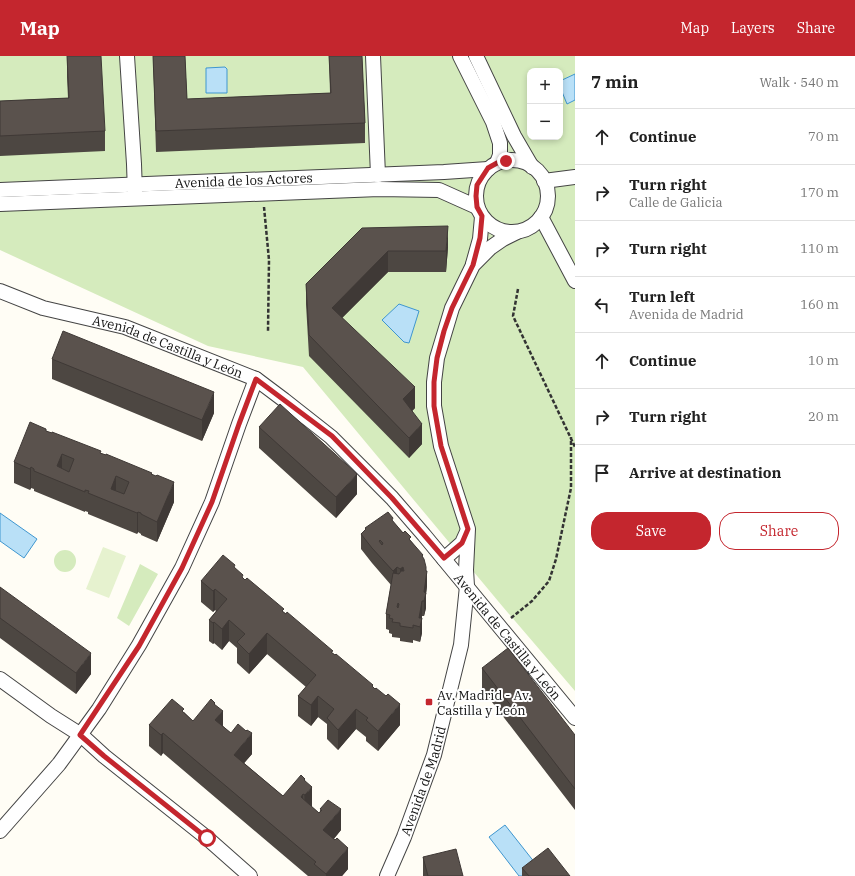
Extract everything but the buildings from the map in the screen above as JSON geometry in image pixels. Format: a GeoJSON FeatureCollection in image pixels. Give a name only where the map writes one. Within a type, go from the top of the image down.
{"type":"FeatureCollection","features":[{"type":"Feature","properties":{"kind":"street"},"geometry":{"type":"LineString","coordinates":[[127,56],[135,191]]}},
{"type":"Feature","properties":{"kind":"street"},"geometry":{"type":"LineString","coordinates":[[373,56],[378,175]]}},
{"type":"Feature","properties":{"kind":"street"},"geometry":{"type":"LineString","coordinates":[[460,56],[493,122],[500,143],[500,155],[477,185],[476,196],[480,212],[480,238],[473,265],[461,287],[446,323],[437,358],[434,382],[434,406],[441,446],[468,529],[466,570],[467,586]]}},
{"type":"Feature","properties":{"kind":"street"},"geometry":{"type":"LineString","coordinates":[[476,56],[514,136],[532,167]]}},
{"type":"Feature","properties":{"kind":"street"},"geometry":{"type":"LineString","coordinates":[[473,265],[490,248],[503,239],[534,224],[541,217],[546,208],[548,199],[544,181],[539,173],[524,162],[515,160],[506,161],[493,166]]}},
{"type":"Feature","properties":{"kind":"street","name":"Avenida de los Actores"},"geometry":{"type":"LineString","coordinates":[[0,204],[135,191],[444,172],[493,166]]}},
{"type":"Feature","properties":{"kind":"street"},"geometry":{"type":"LineString","coordinates":[[544,181],[575,177]]}},
{"type":"Feature","properties":{"kind":"street","name":"Avenida de los Actores"},"geometry":{"type":"LineString","coordinates":[[0,190],[262,193],[427,189],[439,190],[480,212]]}},
{"type":"Feature","properties":{"kind":"street"},"geometry":{"type":"LineString","coordinates":[[480,212],[490,224],[498,229],[507,232],[517,232]]}},
{"type":"Feature","properties":{"kind":"street"},"geometry":{"type":"LineString","coordinates":[[541,217],[575,281]]}},
{"type":"Feature","properties":{"kind":"street","name":"Avenida de Castilla y León"},"geometry":{"type":"LineString","coordinates":[[0,291],[43,308],[125,327],[256,379],[332,436],[392,498],[444,558],[575,718]]}},
{"type":"Feature","properties":{"kind":"street"},"geometry":{"type":"LineString","coordinates":[[0,830],[59,764],[139,646],[182,568],[212,502],[256,379]]}},
{"type":"Feature","properties":{"kind":"street"},"geometry":{"type":"LineString","coordinates":[[444,558],[462,543],[468,529]]}},
{"type":"Feature","properties":{"kind":"street","name":"Avenida de Madrid"},"geometry":{"type":"LineString","coordinates":[[387,876],[404,837],[434,755],[461,644],[467,586]]}},
{"type":"Feature","properties":{"kind":"street"},"geometry":{"type":"LineString","coordinates":[[0,679],[80,735],[207,838],[250,876]]}},
{"type":"Feature","properties":{"kind":"path"},"geometry":{"type":"LineString","coordinates":[[262,193],[269,260],[268,331]]}},
{"type":"Feature","properties":{"kind":"path"},"geometry":{"type":"LineString","coordinates":[[518,289],[513,316],[575,447]]}},
{"type":"Feature","properties":{"kind":"path"},"geometry":{"type":"LineString","coordinates":[[519,612],[532,601],[549,581],[556,559],[571,488],[571,437]]}},
{"type":"Feature","properties":{"kind":"green space"},"geometry":{"type":"Polygon","coordinates":[[[0,56],[575,56],[575,691],[303,367],[208,346],[0,250],[0,56]]]}},
{"type":"Feature","properties":{"kind":"green space"},"geometry":{"type":"Polygon","coordinates":[[[103,547],[126,556],[109,598],[86,589],[103,547]]]}},
{"type":"Feature","properties":{"kind":"green space"},"geometry":{"type":"Polygon","coordinates":[[[65,550],[73,553],[76,561],[73,569],[65,572],[57,569],[54,561],[57,553],[65,550]]]}},
{"type":"Feature","properties":{"kind":"green space"},"geometry":{"type":"Polygon","coordinates":[[[140,564],[158,574],[129,626],[117,618],[140,564]]]}},
{"type":"Feature","properties":{"kind":"water"},"geometry":{"type":"Polygon","coordinates":[[[225,67],[227,69],[227,93],[206,93],[206,68],[225,67]]]}},
{"type":"Feature","properties":{"kind":"water"},"geometry":{"type":"Polygon","coordinates":[[[575,74],[575,100],[567,104],[563,94],[563,80],[575,74]]]}},
{"type":"Feature","properties":{"kind":"water"},"geometry":{"type":"Polygon","coordinates":[[[399,304],[419,311],[409,343],[404,342],[382,320],[399,304]]]}},
{"type":"Feature","properties":{"kind":"water"},"geometry":{"type":"Polygon","coordinates":[[[0,513],[37,539],[24,558],[0,541],[0,513]]]}},
{"type":"Feature","properties":{"kind":"water"},"geometry":{"type":"Polygon","coordinates":[[[505,825],[535,863],[523,876],[519,876],[489,837],[505,825]]]}},
{"type":"Feature","properties":{"kind":"place","name":"Av. Madrid - Av. Castilla y León"},"geometry":{"type":"Point","coordinates":[429,702]}},
{"type":"Feature","properties":{"kind":"route"},"geometry":{"type":"LineString","coordinates":[[207,838],[80,735],[139,646],[182,568],[212,502],[256,379],[332,436],[392,498],[444,558],[462,543],[468,529],[441,446],[434,406],[434,382],[437,358],[444,331],[461,287],[473,265],[480,238],[482,216],[477,207],[477,185],[488,168],[497,163],[506,161]]}}]}
